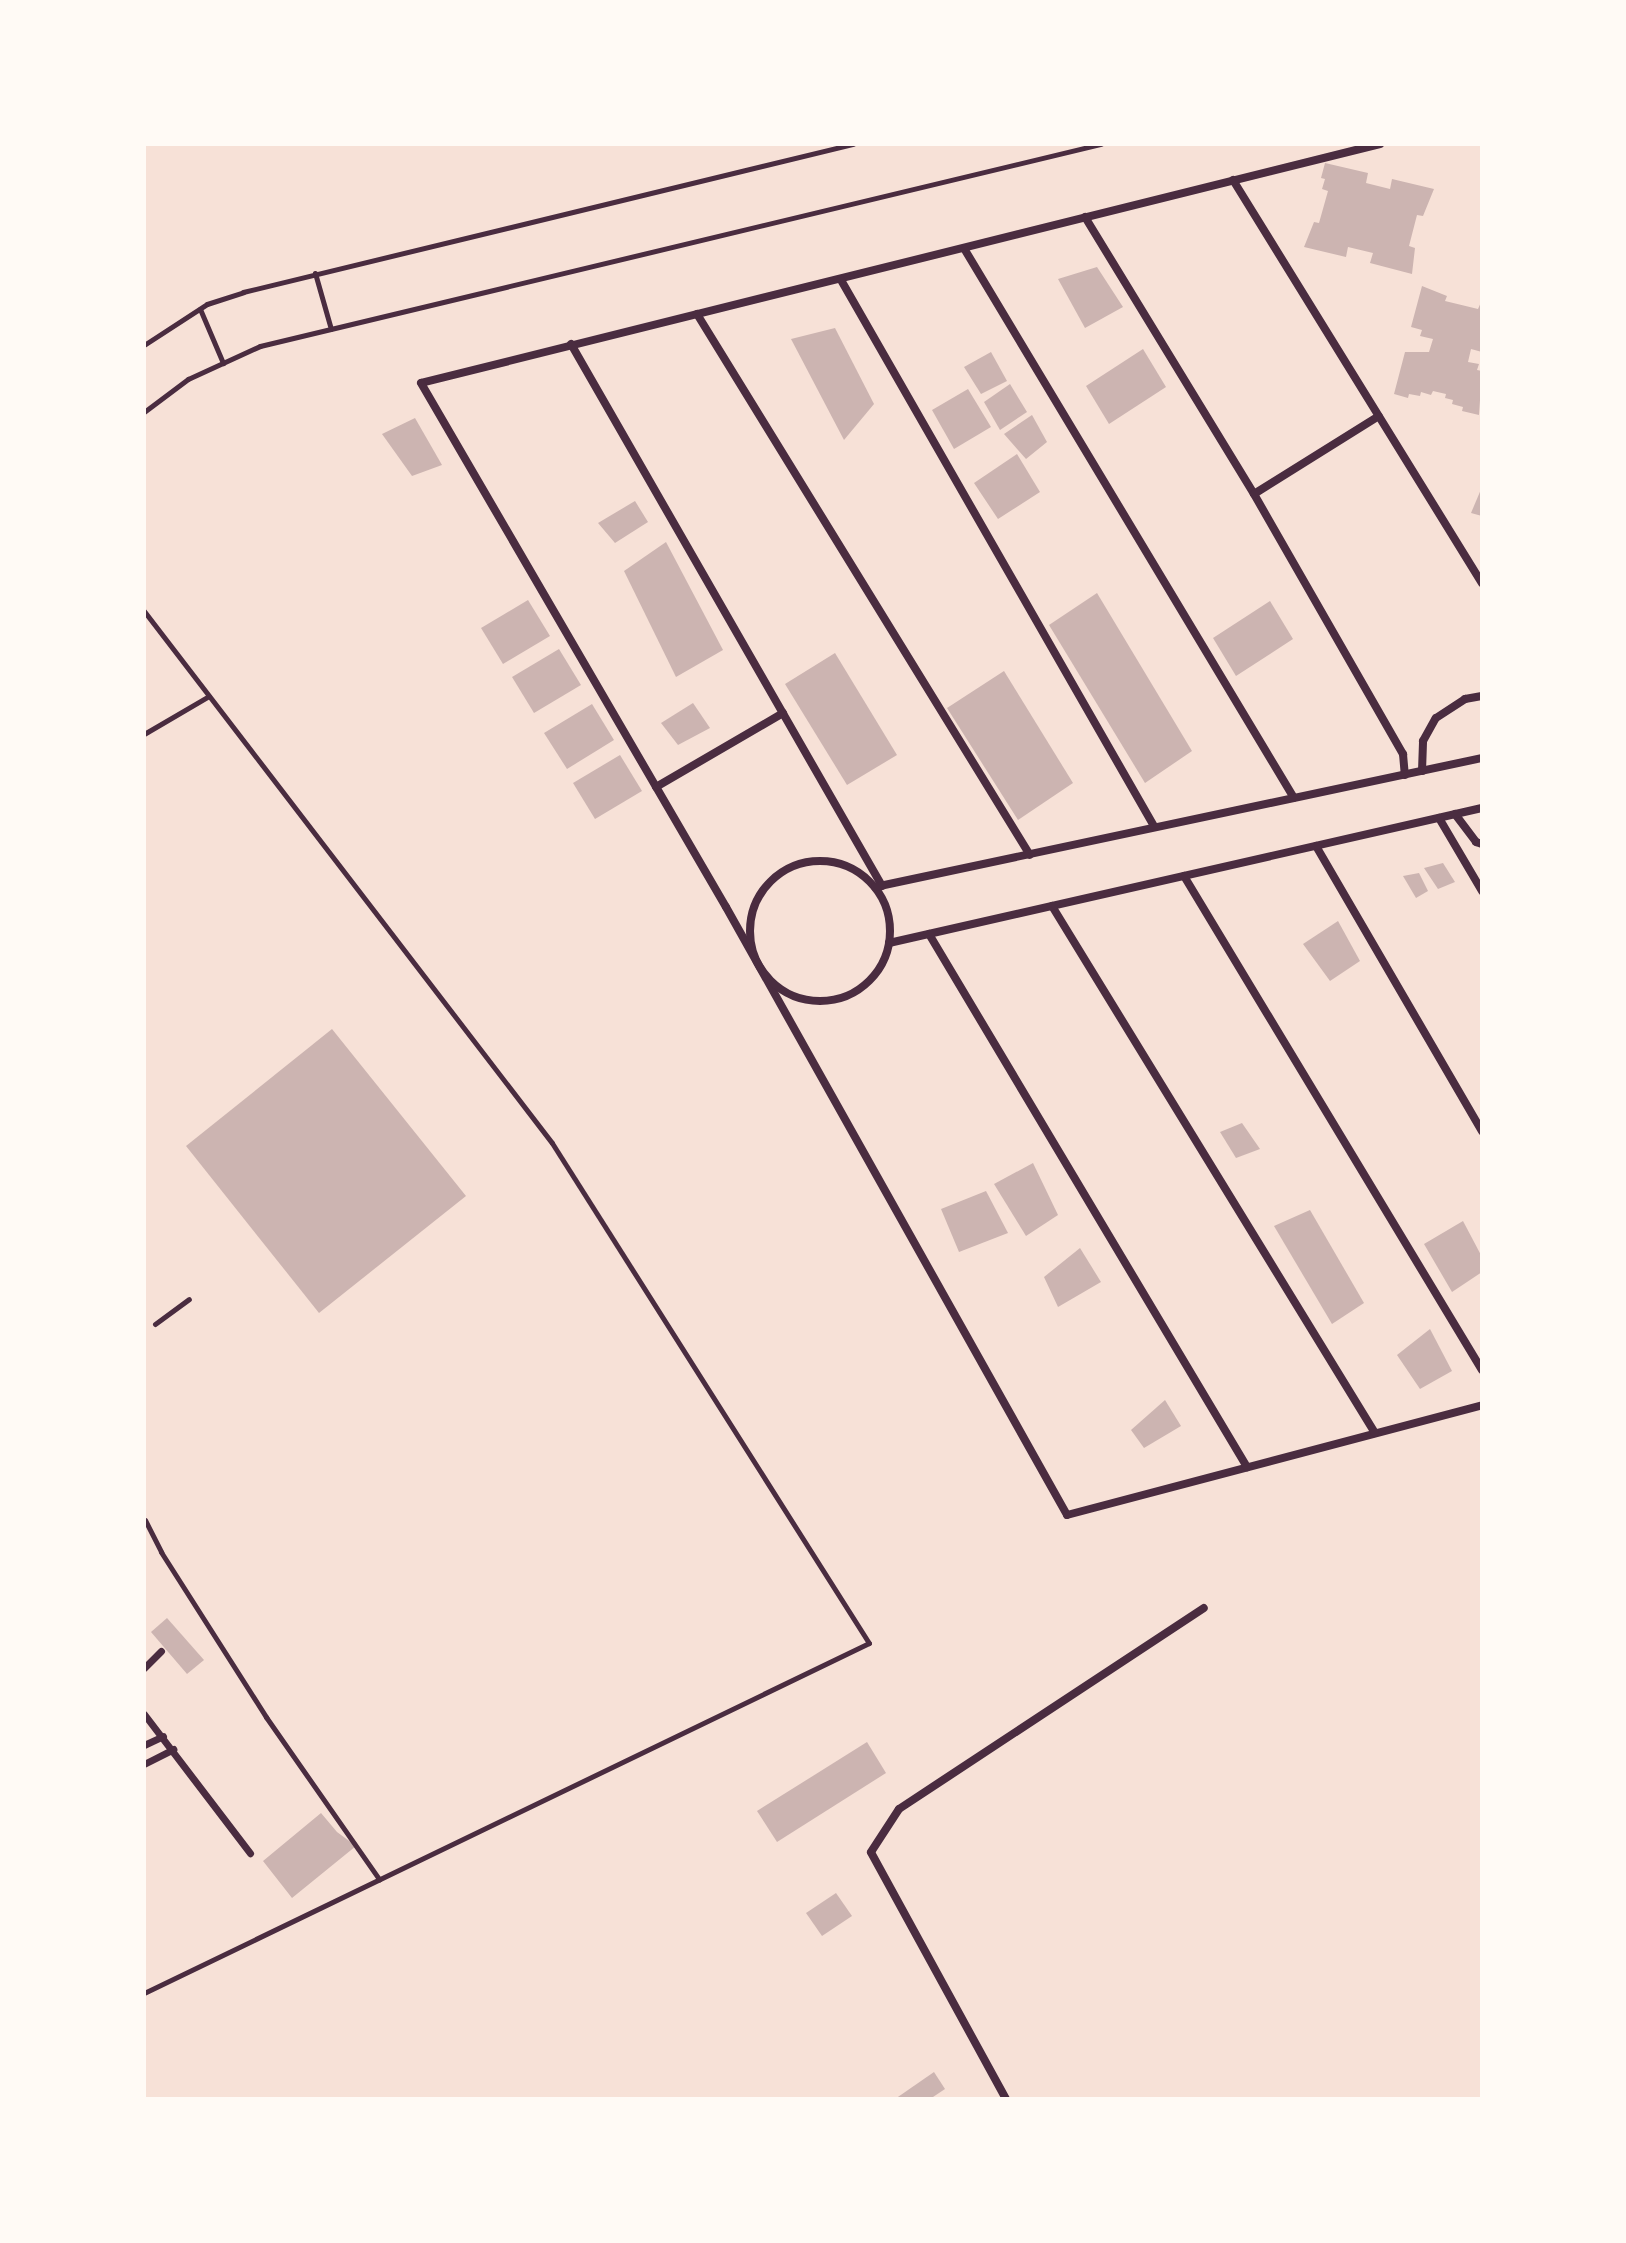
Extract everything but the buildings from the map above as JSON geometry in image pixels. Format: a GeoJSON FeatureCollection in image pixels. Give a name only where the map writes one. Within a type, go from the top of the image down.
{"type":"FeatureCollection","features":[{"type":"Feature","properties":{"kind":"street"},"geometry":{"type":"LineString","coordinates":[[1380,144],[965,250],[421,383],[755,958],[1067,1515],[1482,1405]]}},
{"type":"Feature","properties":{"kind":"street"},"geometry":{"type":"LineString","coordinates":[[1233,180],[1482,583]]}},
{"type":"Feature","properties":{"kind":"street"},"geometry":{"type":"LineString","coordinates":[[1085,217],[1254,494],[1403,754],[1405,775]]}},
{"type":"Feature","properties":{"kind":"street"},"geometry":{"type":"LineString","coordinates":[[965,250],[1294,798]]}},
{"type":"Feature","properties":{"kind":"street"},"geometry":{"type":"LineString","coordinates":[[841,280],[1154,826]]}},
{"type":"Feature","properties":{"kind":"street"},"geometry":{"type":"LineString","coordinates":[[697,314],[1030,855]]}},
{"type":"Feature","properties":{"kind":"street"},"geometry":{"type":"LineString","coordinates":[[571,344],[783,713],[878,887],[890,924],[889,943],[881,964],[868,982],[849,995],[827,1001],[805,1000],[784,992],[767,977],[755,958],[749,936],[751,914],[760,894],[775,877],[794,865],[816,860],[838,863],[859,872],[878,887]]}},
{"type":"Feature","properties":{"kind":"street"},"geometry":{"type":"LineString","coordinates":[[1254,494],[1379,416]]}},
{"type":"Feature","properties":{"kind":"street"},"geometry":{"type":"LineString","coordinates":[[1422,771],[1423,741],[1436,718],[1465,699],[1482,696]]}},
{"type":"Feature","properties":{"kind":"street"},"geometry":{"type":"LineString","coordinates":[[656,787],[783,713]]}},
{"type":"Feature","properties":{"kind":"street"},"geometry":{"type":"LineString","coordinates":[[878,887],[1482,758]]}},
{"type":"Feature","properties":{"kind":"street"},"geometry":{"type":"LineString","coordinates":[[889,943],[1482,808]]}},
{"type":"Feature","properties":{"kind":"street"},"geometry":{"type":"LineString","coordinates":[[1455,814],[1476,842],[1482,844]]}},
{"type":"Feature","properties":{"kind":"street"},"geometry":{"type":"LineString","coordinates":[[1439,818],[1482,891]]}},
{"type":"Feature","properties":{"kind":"street"},"geometry":{"type":"LineString","coordinates":[[1316,846],[1482,1131]]}},
{"type":"Feature","properties":{"kind":"street"},"geometry":{"type":"LineString","coordinates":[[1184,876],[1482,1370]]}},
{"type":"Feature","properties":{"kind":"street"},"geometry":{"type":"LineString","coordinates":[[1052,906],[1375,1433]]}},
{"type":"Feature","properties":{"kind":"street"},"geometry":{"type":"LineString","coordinates":[[929,934],[1247,1467]]}},
{"type":"Feature","properties":{"kind":"street"},"geometry":{"type":"LineString","coordinates":[[1006,2099],[871,1852],[899,1809],[1204,1608]]}},
{"type":"Feature","properties":{"kind":"street"},"geometry":{"type":"LineString","coordinates":[[144,1668],[161,1651]]}},
{"type":"Feature","properties":{"kind":"street"},"geometry":{"type":"LineString","coordinates":[[144,1714],[250,1853]]}},
{"type":"Feature","properties":{"kind":"street"},"geometry":{"type":"LineString","coordinates":[[144,1745],[163,1736]]}},
{"type":"Feature","properties":{"kind":"street"},"geometry":{"type":"LineString","coordinates":[[144,1764],[173,1749]]}},
{"type":"Feature","properties":{"kind":"lane"},"geometry":{"type":"LineString","coordinates":[[144,345],[200,308],[315,273],[853,144]]}},
{"type":"Feature","properties":{"kind":"lane"},"geometry":{"type":"LineString","coordinates":[[144,412],[188,379],[260,346],[1101,144]]}},
{"type":"Feature","properties":{"kind":"lane"},"geometry":{"type":"LineString","coordinates":[[315,273],[331,329]]}},
{"type":"Feature","properties":{"kind":"lane"},"geometry":{"type":"LineString","coordinates":[[200,308],[223,363]]}},
{"type":"Feature","properties":{"kind":"lane"},"geometry":{"type":"LineString","coordinates":[[144,611],[552,1143],[869,1643],[144,1993]]}},
{"type":"Feature","properties":{"kind":"lane"},"geometry":{"type":"LineString","coordinates":[[144,734],[209,696]]}},
{"type":"Feature","properties":{"kind":"lane"},"geometry":{"type":"LineString","coordinates":[[155,1324],[189,1299]]}},
{"type":"Feature","properties":{"kind":"lane"},"geometry":{"type":"LineString","coordinates":[[145,1520],[161,1552],[258,1705],[379,1879]]}}]}
